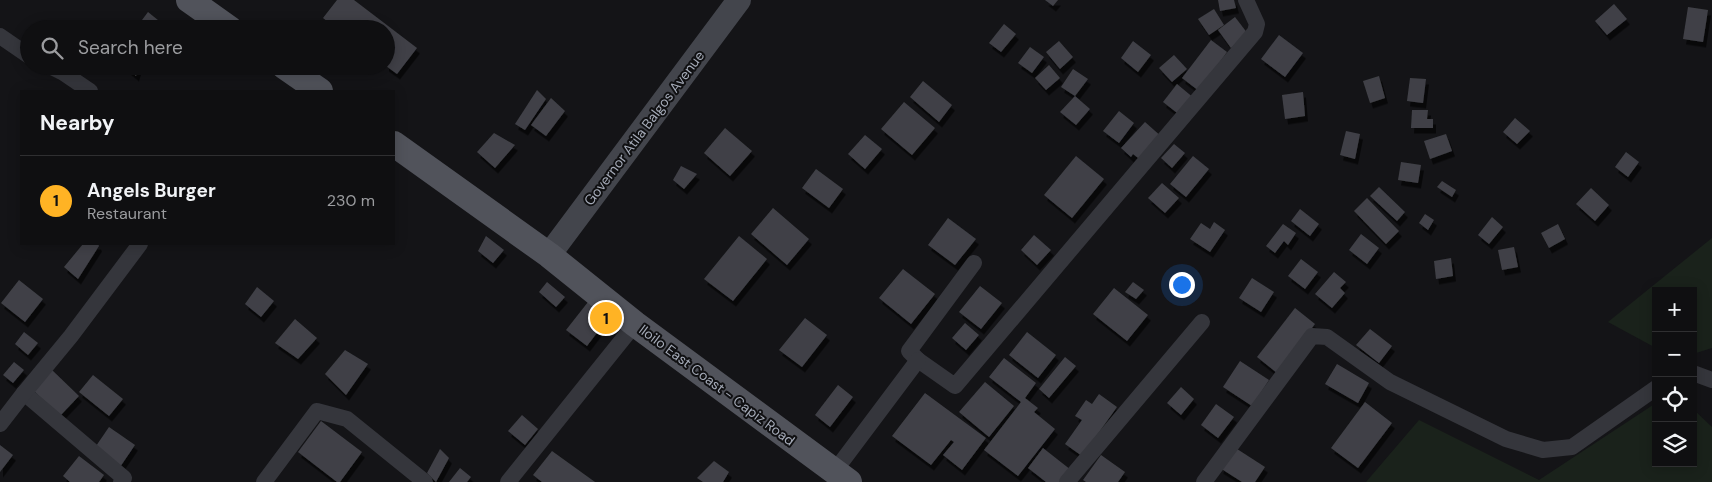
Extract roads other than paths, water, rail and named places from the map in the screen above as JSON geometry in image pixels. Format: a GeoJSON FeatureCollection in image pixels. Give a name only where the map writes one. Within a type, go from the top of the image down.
{"type":"FeatureCollection","features":[{"type":"Feature","properties":{"kind":"main road"},"geometry":{"type":"LineString","coordinates":[[189,0],[217,20]]}},
{"type":"Feature","properties":{"kind":"main road","name":"Governor Atila Balgos Avenue"},"geometry":{"type":"LineString","coordinates":[[549,255],[739,0]]}},
{"type":"Feature","properties":{"kind":"main road"},"geometry":{"type":"LineString","coordinates":[[297,75],[319,90]]}},
{"type":"Feature","properties":{"kind":"main road","name":"Iloilo East Coast - Capiz Road"},"geometry":{"type":"LineString","coordinates":[[395,145],[549,255],[635,324],[837,479]]}},
{"type":"Feature","properties":{"kind":"street"},"geometry":{"type":"LineString","coordinates":[[974,263],[909,351],[918,360],[955,386],[1255,32],[1257,24],[1246,0]]}},
{"type":"Feature","properties":{"kind":"street"},"geometry":{"type":"LineString","coordinates":[[0,36],[20,50]]}},
{"type":"Feature","properties":{"kind":"street"},"geometry":{"type":"LineString","coordinates":[[66,75],[89,90]]}},
{"type":"Feature","properties":{"kind":"street"},"geometry":{"type":"LineString","coordinates":[[0,424],[72,336],[139,245]]}},
{"type":"Feature","properties":{"kind":"street"},"geometry":{"type":"LineString","coordinates":[[1067,482],[1202,322]]}},
{"type":"Feature","properties":{"kind":"street"},"geometry":{"type":"LineString","coordinates":[[508,482],[635,324]]}},
{"type":"Feature","properties":{"kind":"street"},"geometry":{"type":"LineString","coordinates":[[1204,482],[1312,336],[1327,337],[1390,382],[1506,439],[1543,450],[1572,447],[1652,391]]}},
{"type":"Feature","properties":{"kind":"street"},"geometry":{"type":"LineString","coordinates":[[837,479],[918,360]]}},
{"type":"Feature","properties":{"kind":"street"},"geometry":{"type":"LineString","coordinates":[[1697,374],[1712,380]]}},
{"type":"Feature","properties":{"kind":"street"},"geometry":{"type":"LineString","coordinates":[[24,393],[124,478],[121,482]]}},
{"type":"Feature","properties":{"kind":"street"},"geometry":{"type":"LineString","coordinates":[[264,482],[317,411],[348,419],[425,482]]}},
{"type":"Feature","properties":{"kind":"place","name":"Angels Burger"},"geometry":{"type":"Point","coordinates":[606,318]}}]}
